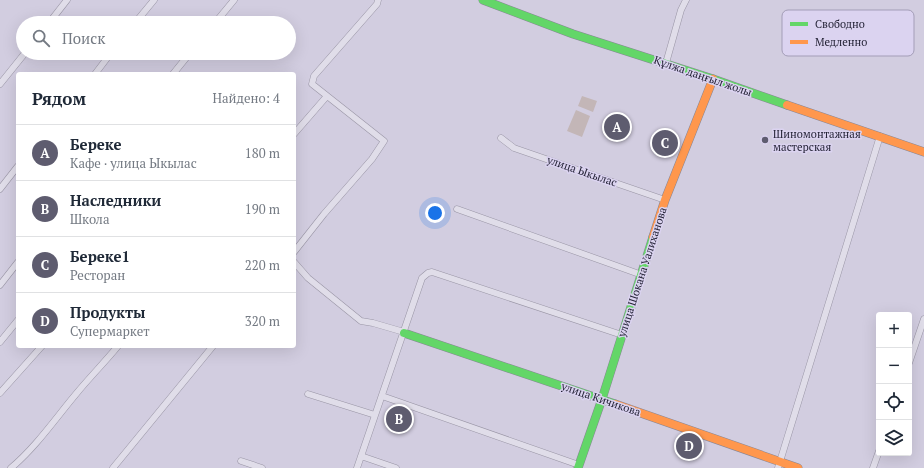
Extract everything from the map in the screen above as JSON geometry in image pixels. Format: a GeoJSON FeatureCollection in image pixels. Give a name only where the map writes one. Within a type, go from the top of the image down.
{"type":"FeatureCollection","features":[{"type":"Feature","properties":{"kind":"street"},"geometry":{"type":"LineString","coordinates":[[54,16],[67,0]]}},
{"type":"Feature","properties":{"kind":"street"},"geometry":{"type":"LineString","coordinates":[[141,16],[154,0]]}},
{"type":"Feature","properties":{"kind":"street"},"geometry":{"type":"LineString","coordinates":[[221,16],[234,0]]}},
{"type":"Feature","properties":{"kind":"street"},"geometry":{"type":"LineString","coordinates":[[296,249],[324,214],[372,159],[384,141],[312,84],[314,76],[377,4],[378,0]]}},
{"type":"Feature","properties":{"kind":"street","name":"Құлжа даңғыл жолы"},"geometry":{"type":"LineString","coordinates":[[486,0],[573,34],[714,79],[924,152]]}},
{"type":"Feature","properties":{"kind":"street"},"geometry":{"type":"LineString","coordinates":[[666,63],[681,10],[686,0]]}},
{"type":"Feature","properties":{"kind":"street"},"geometry":{"type":"LineString","coordinates":[[0,84],[20,60]]}},
{"type":"Feature","properties":{"kind":"street"},"geometry":{"type":"LineString","coordinates":[[97,72],[106,60]]}},
{"type":"Feature","properties":{"kind":"street"},"geometry":{"type":"LineString","coordinates":[[175,72],[184,60]]}},
{"type":"Feature","properties":{"kind":"street","name":"улица Шокана Уалиханова"},"geometry":{"type":"LineString","coordinates":[[578,466],[602,399],[665,200],[714,79]]}},
{"type":"Feature","properties":{"kind":"street"},"geometry":{"type":"LineString","coordinates":[[296,132],[327,96]]}},
{"type":"Feature","properties":{"kind":"street"},"geometry":{"type":"LineString","coordinates":[[779,465],[880,136]]}},
{"type":"Feature","properties":{"kind":"street","name":"улица Ыкылас"},"geometry":{"type":"LineString","coordinates":[[501,138],[514,148],[665,200]]}},
{"type":"Feature","properties":{"kind":"street"},"geometry":{"type":"LineString","coordinates":[[0,189],[16,169]]}},
{"type":"Feature","properties":{"kind":"street"},"geometry":{"type":"LineString","coordinates":[[457,209],[642,275]]}},
{"type":"Feature","properties":{"kind":"street"},"geometry":{"type":"LineString","coordinates":[[0,284],[16,264]]}},
{"type":"Feature","properties":{"kind":"street"},"geometry":{"type":"LineString","coordinates":[[296,264],[308,278],[361,322],[373,323],[404,333]]}},
{"type":"Feature","properties":{"kind":"street"},"geometry":{"type":"LineString","coordinates":[[357,468],[422,278],[428,272],[432,272],[622,335]]}},
{"type":"Feature","properties":{"kind":"street"},"geometry":{"type":"LineString","coordinates":[[912,354],[924,319]]}},
{"type":"Feature","properties":{"kind":"street"},"geometry":{"type":"LineString","coordinates":[[0,342],[16,322]]}},
{"type":"Feature","properties":{"kind":"street","name":"улица Кичикова"},"geometry":{"type":"LineString","coordinates":[[404,333],[602,399],[779,465],[798,468]]}},
{"type":"Feature","properties":{"kind":"street"},"geometry":{"type":"LineString","coordinates":[[0,393],[40,348]]}},
{"type":"Feature","properties":{"kind":"street"},"geometry":{"type":"LineString","coordinates":[[11,468],[30,449],[77,392],[116,348]]}},
{"type":"Feature","properties":{"kind":"street"},"geometry":{"type":"LineString","coordinates":[[113,468],[211,348]]}},
{"type":"Feature","properties":{"kind":"street"},"geometry":{"type":"LineString","coordinates":[[308,394],[375,415]]}},
{"type":"Feature","properties":{"kind":"street"},"geometry":{"type":"LineString","coordinates":[[382,396],[578,466]]}},
{"type":"Feature","properties":{"kind":"street"},"geometry":{"type":"LineString","coordinates":[[361,456],[396,468]]}},
{"type":"Feature","properties":{"kind":"street"},"geometry":{"type":"LineString","coordinates":[[873,468],[878,456]]}},
{"type":"Feature","properties":{"kind":"street"},"geometry":{"type":"LineString","coordinates":[[241,461],[262,468]]}},
{"type":"Feature","properties":{"kind":"shaded area"},"geometry":{"type":"Polygon","coordinates":[[[582,96],[597,101],[593,112],[578,106],[582,96]]]}},
{"type":"Feature","properties":{"kind":"shaded area"},"geometry":{"type":"Polygon","coordinates":[[[576,110],[590,116],[582,137],[567,131],[576,110]]]}},
{"type":"Feature","properties":{"kind":"traffic: fast"},"geometry":{"type":"LineString","coordinates":[[483,0],[573,34],[713,79],[787,105]]}},
{"type":"Feature","properties":{"kind":"traffic: fast"},"geometry":{"type":"LineString","coordinates":[[578,468],[602,399],[653,237]]}},
{"type":"Feature","properties":{"kind":"traffic: fast"},"geometry":{"type":"LineString","coordinates":[[404,333],[615,404]]}},
{"type":"Feature","properties":{"kind":"traffic: slow"},"geometry":{"type":"LineString","coordinates":[[653,237],[665,200],[713,79]]}},
{"type":"Feature","properties":{"kind":"traffic: slow"},"geometry":{"type":"LineString","coordinates":[[787,105],[924,152]]}},
{"type":"Feature","properties":{"kind":"traffic: slow"},"geometry":{"type":"LineString","coordinates":[[615,404],[798,468]]}},
{"type":"Feature","properties":{"kind":"place","name":"Береке"},"geometry":{"type":"Point","coordinates":[617,127]}},
{"type":"Feature","properties":{"kind":"place","name":"Шиномонтажная мастерская"},"geometry":{"type":"Point","coordinates":[765,140]}},
{"type":"Feature","properties":{"kind":"place","name":"Береке1"},"geometry":{"type":"Point","coordinates":[665,143]}},
{"type":"Feature","properties":{"kind":"place","name":"Наследники"},"geometry":{"type":"Point","coordinates":[399,419]}},
{"type":"Feature","properties":{"kind":"place","name":"Продукты"},"geometry":{"type":"Point","coordinates":[689,446]}}]}
